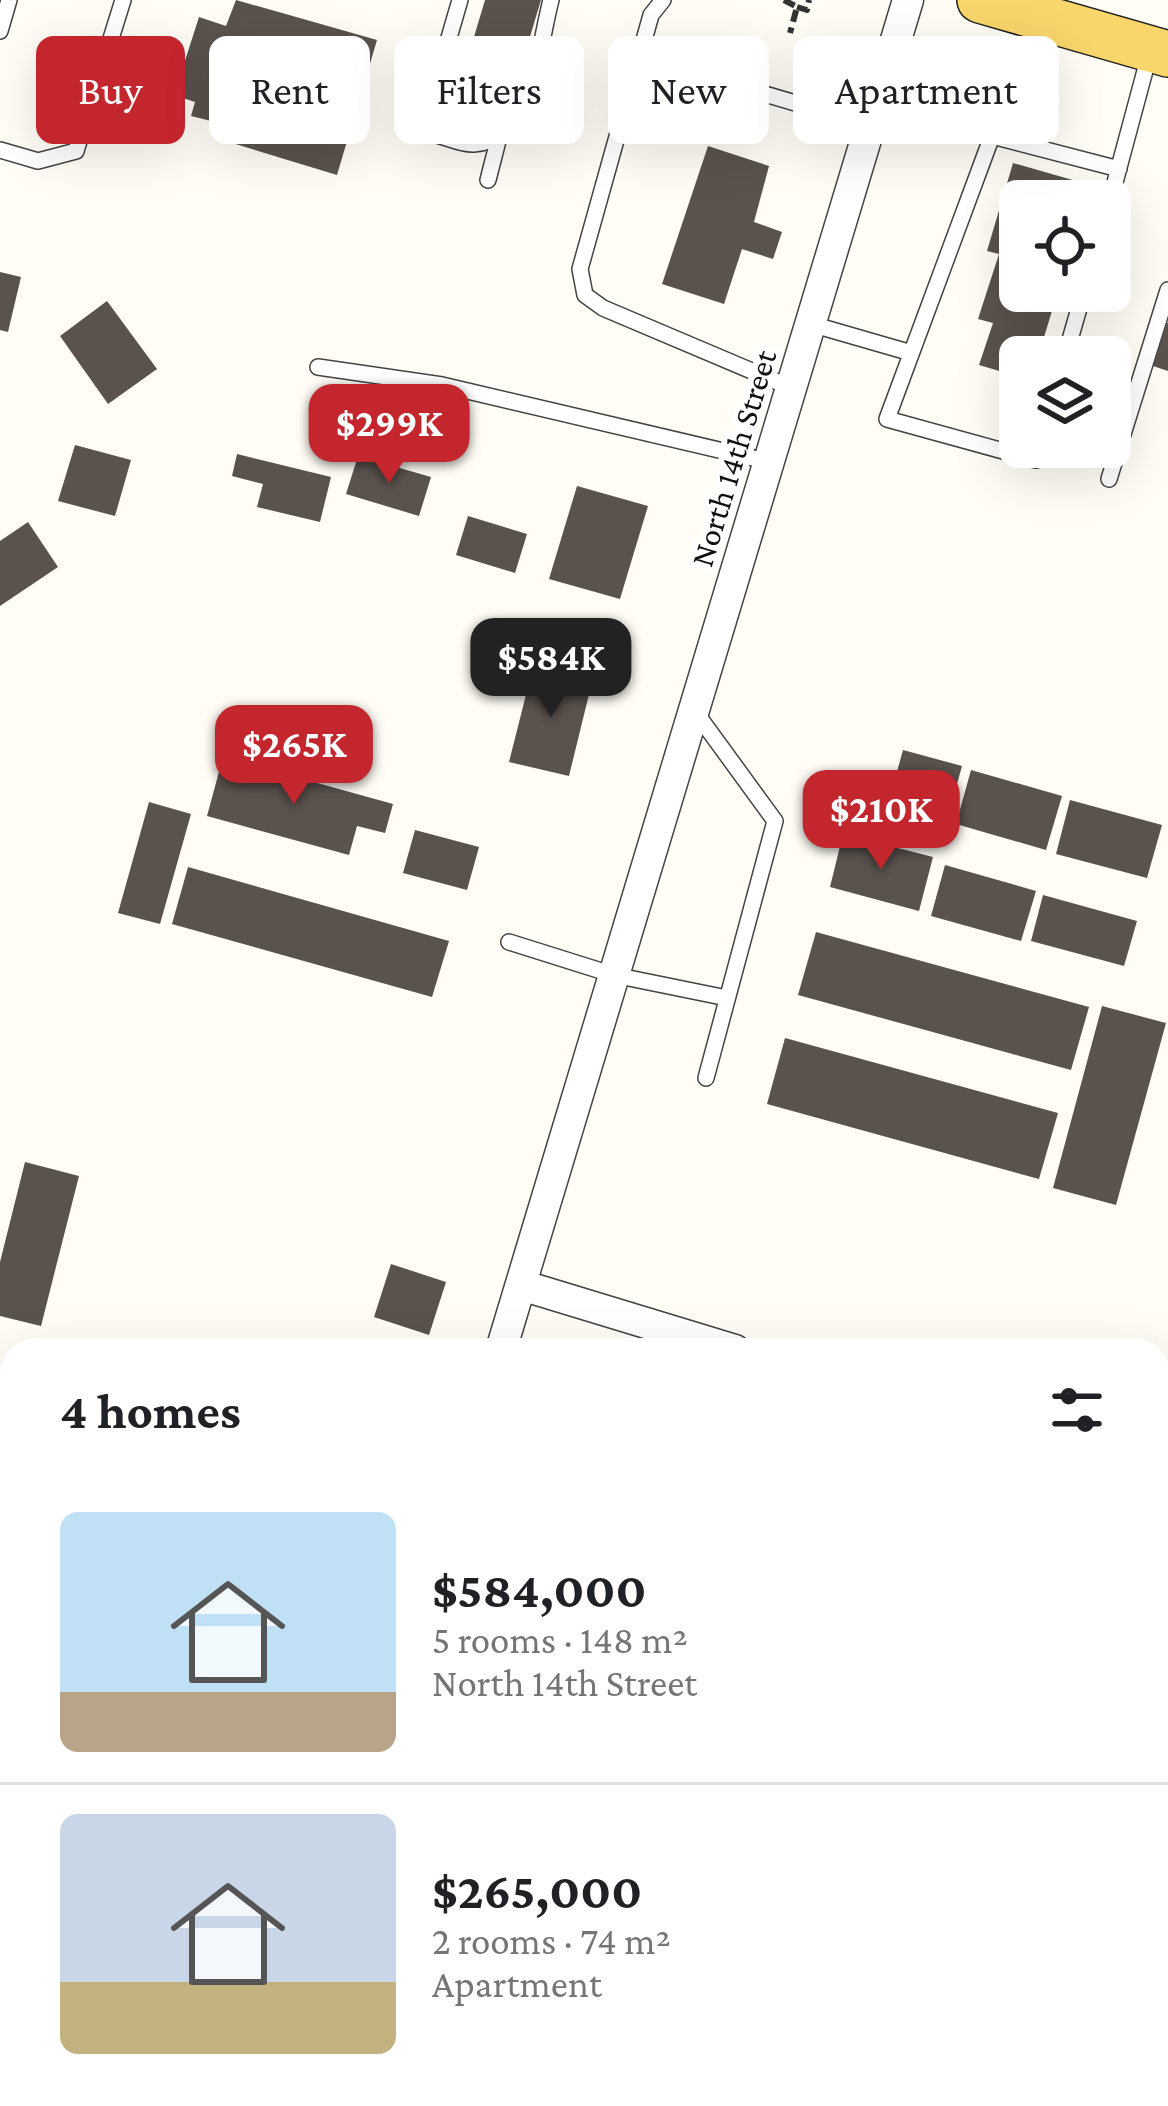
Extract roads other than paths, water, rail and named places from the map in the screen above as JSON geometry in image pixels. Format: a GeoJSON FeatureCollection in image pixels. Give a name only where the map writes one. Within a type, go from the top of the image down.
{"type":"FeatureCollection","features":[{"type":"Feature","properties":{"kind":"main road"},"geometry":{"type":"LineString","coordinates":[[980,0],[1159,52]]}},
{"type":"Feature","properties":{"kind":"street","name":"North 14th Street"},"geometry":{"type":"LineString","coordinates":[[897,36],[908,0]]}},
{"type":"Feature","properties":{"kind":"street","name":"North 14th Street"},"geometry":{"type":"LineString","coordinates":[[505,1338],[864,144]]}},
{"type":"Feature","properties":{"kind":"street"},"geometry":{"type":"LineString","coordinates":[[520,1285],[632,1335]]}},
{"type":"Feature","properties":{"kind":"lane"},"geometry":{"type":"LineString","coordinates":[[0,31],[9,0]]}},
{"type":"Feature","properties":{"kind":"lane"},"geometry":{"type":"LineString","coordinates":[[0,150],[38,161],[76,151],[123,0]]}},
{"type":"Feature","properties":{"kind":"lane"},"geometry":{"type":"LineString","coordinates":[[450,36],[460,0]]}},
{"type":"Feature","properties":{"kind":"lane"},"geometry":{"type":"LineString","coordinates":[[541,36],[551,0]]}},
{"type":"Feature","properties":{"kind":"lane"},"geometry":{"type":"LineString","coordinates":[[645,36],[651,15],[663,0]]}},
{"type":"Feature","properties":{"kind":"lane"},"geometry":{"type":"LineString","coordinates":[[1116,180],[1159,52]]}},
{"type":"Feature","properties":{"kind":"lane"},"geometry":{"type":"LineString","coordinates":[[999,450],[887,419],[908,352],[992,136],[1119,169]]}},
{"type":"Feature","properties":{"kind":"lane"},"geometry":{"type":"LineString","coordinates":[[488,180],[497,144]]}},
{"type":"Feature","properties":{"kind":"lane"},"geometry":{"type":"LineString","coordinates":[[615,144],[580,269],[585,295],[603,308],[792,388]]}},
{"type":"Feature","properties":{"kind":"lane"},"geometry":{"type":"LineString","coordinates":[[1108,479],[1168,290]]}},
{"type":"Feature","properties":{"kind":"lane"},"geometry":{"type":"LineString","coordinates":[[811,324],[908,352]]}},
{"type":"Feature","properties":{"kind":"lane"},"geometry":{"type":"LineString","coordinates":[[318,367],[466,390],[770,462]]}},
{"type":"Feature","properties":{"kind":"lane"},"geometry":{"type":"LineString","coordinates":[[694,710],[775,821],[706,1078]]}},
{"type":"Feature","properties":{"kind":"lane"},"geometry":{"type":"LineString","coordinates":[[509,942],[614,975],[728,998]]}}]}
